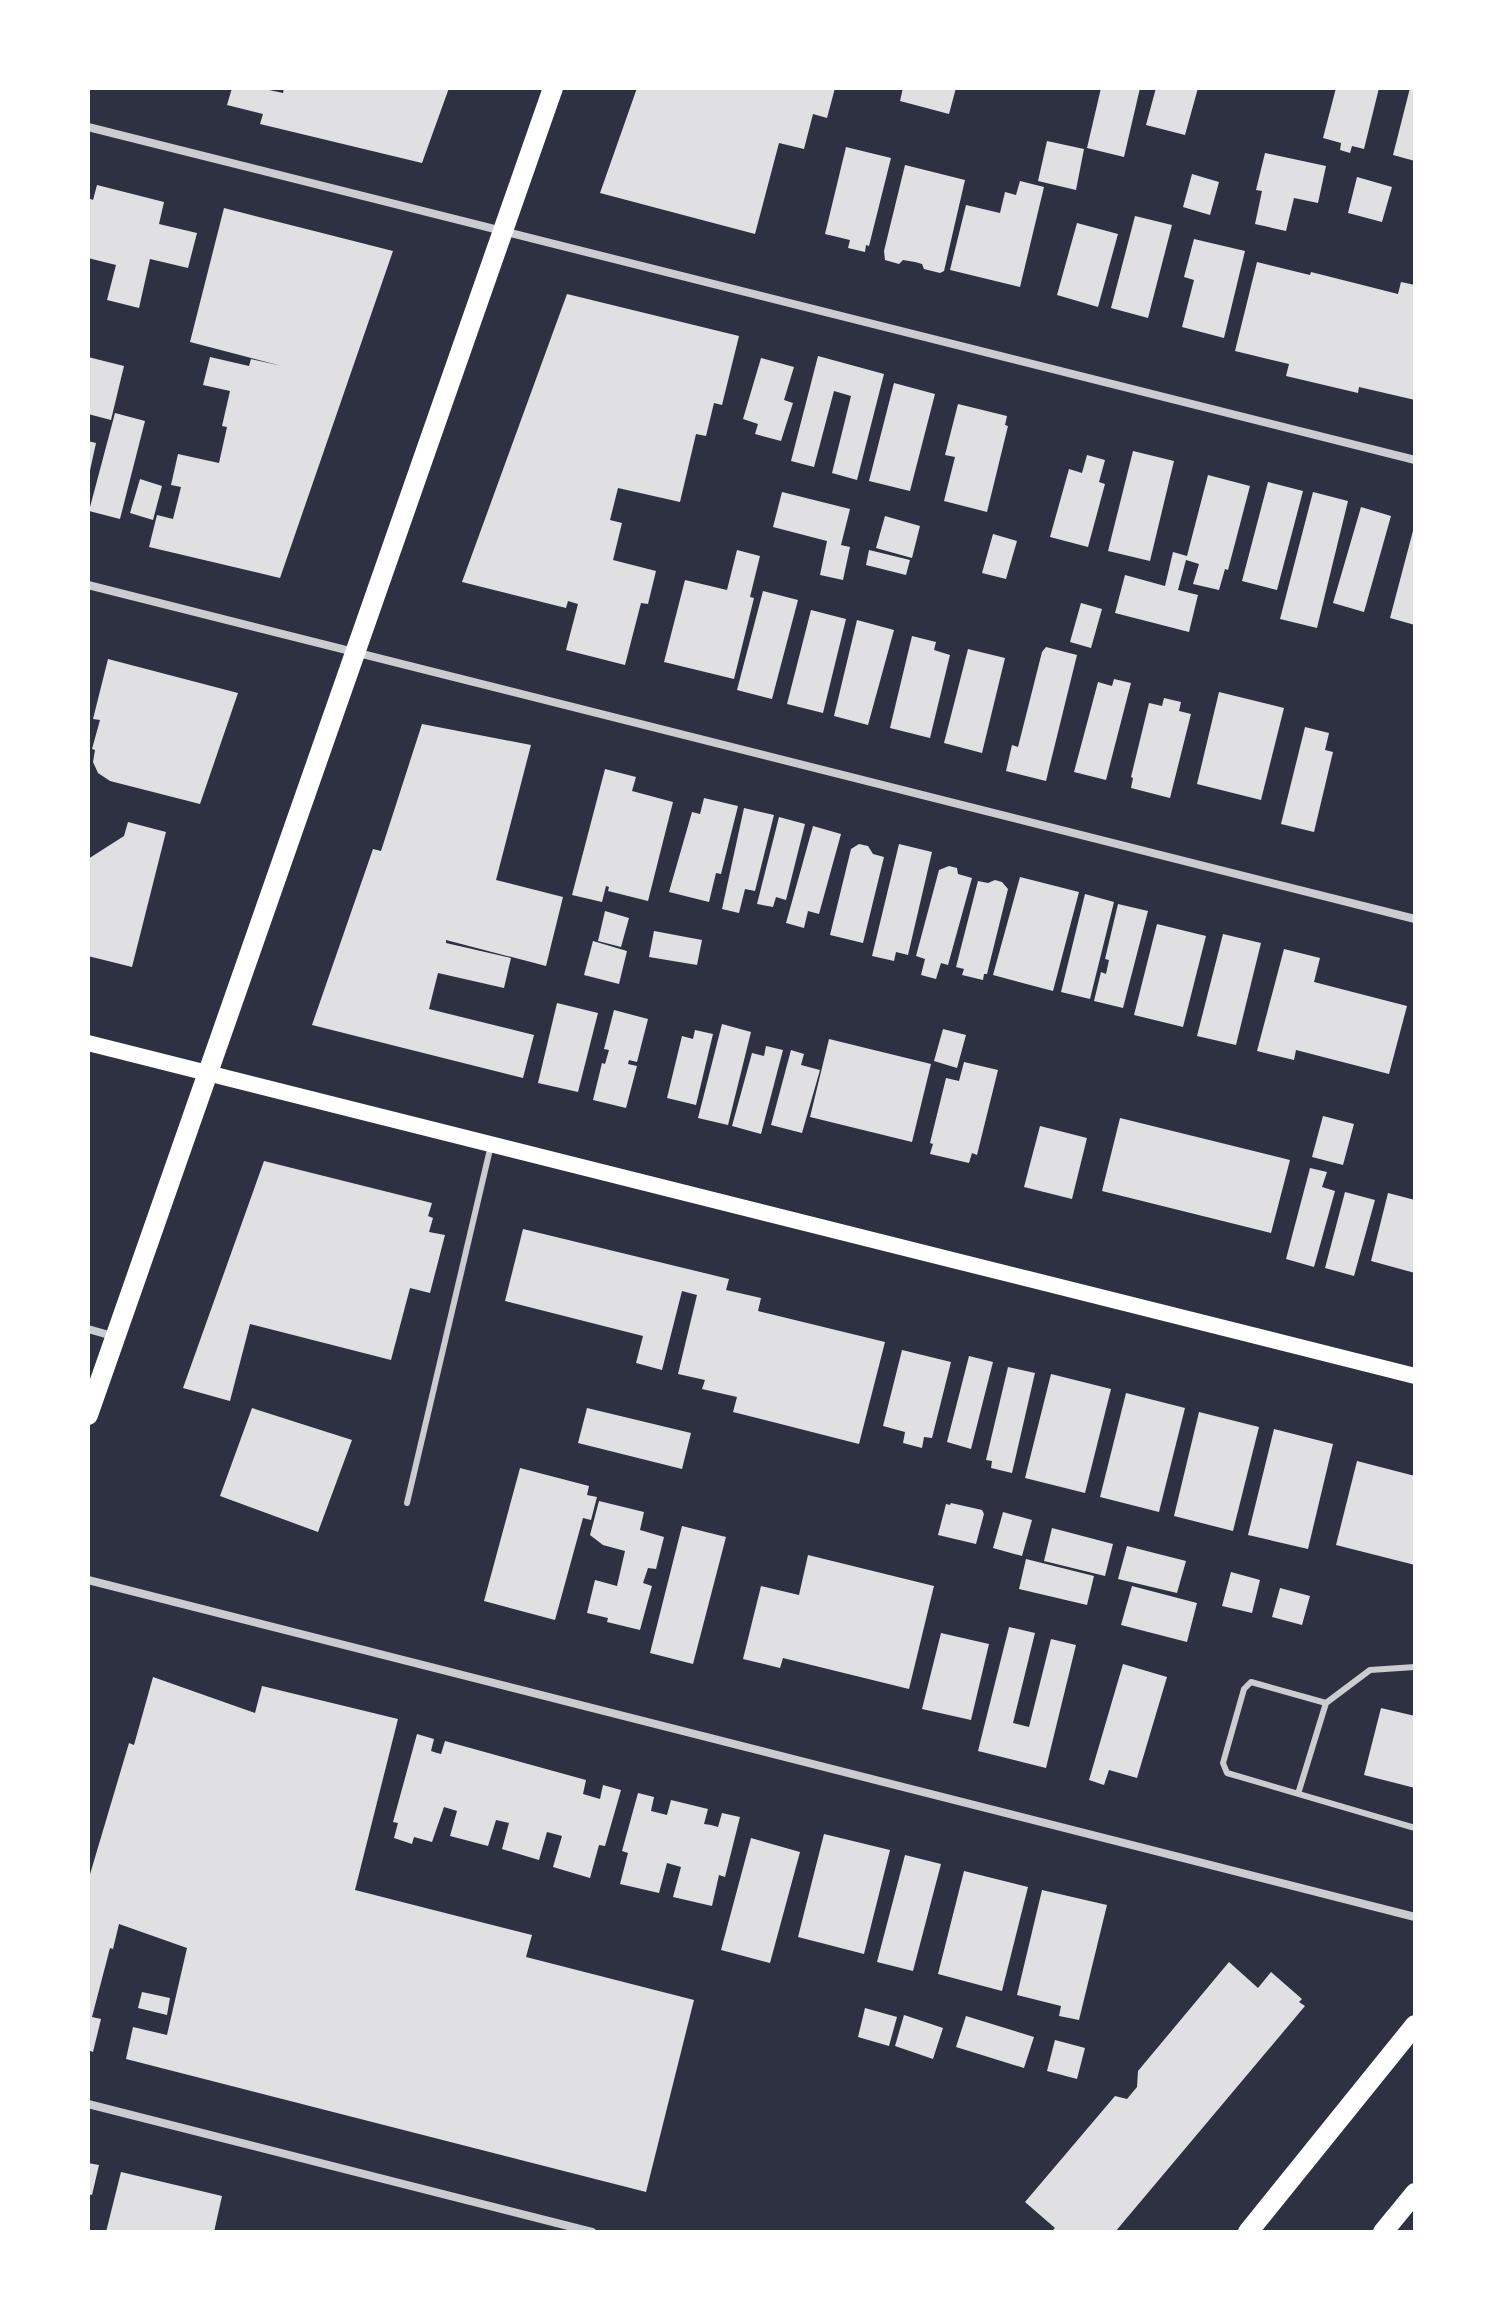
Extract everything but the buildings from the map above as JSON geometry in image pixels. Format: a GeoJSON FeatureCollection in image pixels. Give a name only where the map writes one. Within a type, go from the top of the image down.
{"type":"FeatureCollection","features":[{"type":"Feature","properties":{"kind":"main road"},"geometry":{"type":"LineString","coordinates":[[88,1415],[553,88]]}},
{"type":"Feature","properties":{"kind":"main road"},"geometry":{"type":"LineString","coordinates":[[88,1043],[1415,1376]]}},
{"type":"Feature","properties":{"kind":"main road"},"geometry":{"type":"LineString","coordinates":[[1248,2232],[1415,2025]]}},
{"type":"Feature","properties":{"kind":"main road"},"geometry":{"type":"LineString","coordinates":[[1383,2232],[1415,2193]]}},
{"type":"Feature","properties":{"kind":"street"},"geometry":{"type":"LineString","coordinates":[[88,127],[1415,460]]}},
{"type":"Feature","properties":{"kind":"street"},"geometry":{"type":"LineString","coordinates":[[88,585],[1415,919]]}},
{"type":"Feature","properties":{"kind":"street"},"geometry":{"type":"LineString","coordinates":[[88,1329],[117,1337]]}},
{"type":"Feature","properties":{"kind":"street"},"geometry":{"type":"LineString","coordinates":[[88,1580],[1415,1917]]}},
{"type":"Feature","properties":{"kind":"street"},"geometry":{"type":"LineString","coordinates":[[88,2104],[592,2232]]}},
{"type":"Feature","properties":{"kind":"lane"},"geometry":{"type":"LineString","coordinates":[[407,1503],[491,1145]]}},
{"type":"Feature","properties":{"kind":"lane"},"geometry":{"type":"LineString","coordinates":[[1298,1794],[1326,1703],[1370,1670],[1415,1667]]}},
{"type":"Feature","properties":{"kind":"lane"},"geometry":{"type":"LineString","coordinates":[[1326,1703],[1251,1682],[1244,1689],[1223,1763],[1227,1773],[1415,1828]]}}]}
